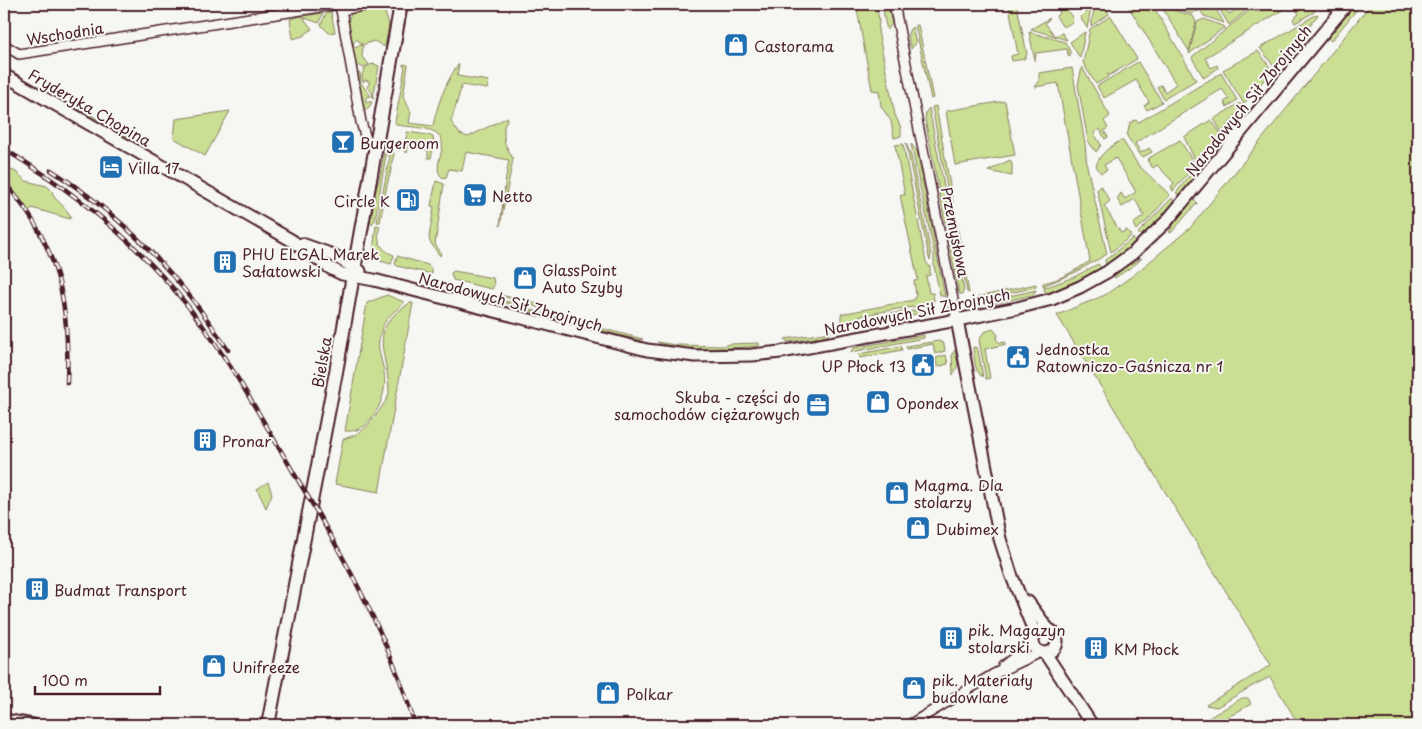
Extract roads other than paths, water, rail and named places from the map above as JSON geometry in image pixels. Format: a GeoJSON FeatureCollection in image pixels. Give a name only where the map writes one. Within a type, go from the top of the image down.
{"type":"FeatureCollection","features":[{"type":"Feature","properties":{"kind":"main road","name":"Bielska"},"geometry":{"type":"LineString","coordinates":[[268,725],[336,372],[401,4]]}},
{"type":"Feature","properties":{"kind":"street","name":"Wschodnia"},"geometry":{"type":"LineString","coordinates":[[4,45],[18,54],[340,6],[374,4]]}},
{"type":"Feature","properties":{"kind":"street","name":"Przemysłowa"},"geometry":{"type":"LineString","coordinates":[[894,4],[1000,539],[1011,574],[1048,629]]}},
{"type":"Feature","properties":{"kind":"street"},"geometry":{"type":"LineString","coordinates":[[1330,4],[1344,7]]}},
{"type":"Feature","properties":{"kind":"street"},"geometry":{"type":"LineString","coordinates":[[340,6],[361,122],[366,139],[375,149]]}},
{"type":"Feature","properties":{"kind":"street","name":"Narodowych Sił Zbrojnych"},"geometry":{"type":"LineString","coordinates":[[353,272],[374,280],[611,342],[683,355],[733,356],[764,354],[1025,306],[1060,296],[1093,280],[1133,253],[1162,226],[1344,7]]}},
{"type":"Feature","properties":{"kind":"street","name":"Fryderyka Chopina"},"geometry":{"type":"LineString","coordinates":[[4,75],[291,240],[330,268],[342,274],[353,272]]}},
{"type":"Feature","properties":{"kind":"street"},"geometry":{"type":"LineString","coordinates":[[361,122],[367,126],[379,128]]}},
{"type":"Feature","properties":{"kind":"street","name":"Przemysłowa"},"geometry":{"type":"LineString","coordinates":[[1016,583],[1038,646],[1071,691],[1092,725]]}},
{"type":"Feature","properties":{"kind":"street"},"geometry":{"type":"LineString","coordinates":[[910,725],[1038,646],[1041,630],[1048,629],[1056,635],[1056,647],[1051,652],[1038,646]]}},
{"type":"Feature","properties":{"kind":"street","name":"Przemysłowa"},"geometry":{"type":"LineString","coordinates":[[1056,647],[1056,654],[1071,691]]}},
{"type":"Feature","properties":{"kind":"street"},"geometry":{"type":"LineString","coordinates":[[4,720],[33,725]]}},
{"type":"Feature","properties":{"kind":"railway"},"geometry":{"type":"LineString","coordinates":[[4,149],[60,186],[112,227],[160,274],[203,326],[252,402],[349,569],[379,630],[415,725]]}},
{"type":"Feature","properties":{"kind":"railway"},"geometry":{"type":"LineString","coordinates":[[51,170],[103,207],[149,250],[191,298],[228,350]]}},
{"type":"Feature","properties":{"kind":"railway"},"geometry":{"type":"LineString","coordinates":[[4,182],[23,205],[37,228],[49,252],[57,276],[63,301],[66,327],[67,383]]}},
{"type":"Feature","properties":{"kind":"place","name":"Castorama"},"geometry":{"type":"Point","coordinates":[736,45]}},
{"type":"Feature","properties":{"kind":"place","name":"Burgeroom"},"geometry":{"type":"Point","coordinates":[343,142]}},
{"type":"Feature","properties":{"kind":"place","name":"Villa 17"},"geometry":{"type":"Point","coordinates":[111,167]}},
{"type":"Feature","properties":{"kind":"place","name":"Netto"},"geometry":{"type":"Point","coordinates":[475,195]}},
{"type":"Feature","properties":{"kind":"place","name":"Circle K"},"geometry":{"type":"Point","coordinates":[408,200]}},
{"type":"Feature","properties":{"kind":"place","name":"PHU ELGAL Marek Sałatowski"},"geometry":{"type":"Point","coordinates":[225,262]}},
{"type":"Feature","properties":{"kind":"place","name":"GlassPoint Auto Szyby"},"geometry":{"type":"Point","coordinates":[525,278]}},
{"type":"Feature","properties":{"kind":"place","name":"Jednostka Ratowniczo-Gaśnicza nr 1"},"geometry":{"type":"Point","coordinates":[1018,357]}},
{"type":"Feature","properties":{"kind":"place","name":"UP Płock 13"},"geometry":{"type":"Point","coordinates":[923,365]}},
{"type":"Feature","properties":{"kind":"place","name":"Opondex"},"geometry":{"type":"Point","coordinates":[878,402]}},
{"type":"Feature","properties":{"kind":"place","name":"Skuba - części do samochodów ciężarowych"},"geometry":{"type":"Point","coordinates":[818,405]}},
{"type":"Feature","properties":{"kind":"place","name":"Pronar"},"geometry":{"type":"Point","coordinates":[205,440]}},
{"type":"Feature","properties":{"kind":"place","name":"Magma. Dla stolarzy"},"geometry":{"type":"Point","coordinates":[897,493]}},
{"type":"Feature","properties":{"kind":"place","name":"Dubimex"},"geometry":{"type":"Point","coordinates":[918,528]}},
{"type":"Feature","properties":{"kind":"place","name":"Budmat Transport"},"geometry":{"type":"Point","coordinates":[37,589]}},
{"type":"Feature","properties":{"kind":"place","name":"pik. Magazyn stolarski"},"geometry":{"type":"Point","coordinates":[951,638]}},
{"type":"Feature","properties":{"kind":"place","name":"KM Płock"},"geometry":{"type":"Point","coordinates":[1096,648]}},
{"type":"Feature","properties":{"kind":"place","name":"Unifreeze"},"geometry":{"type":"Point","coordinates":[214,666]}},
{"type":"Feature","properties":{"kind":"place","name":"pik. Materiały budowlane"},"geometry":{"type":"Point","coordinates":[914,688]}},
{"type":"Feature","properties":{"kind":"place","name":"Polkar"},"geometry":{"type":"Point","coordinates":[608,693]}}]}
